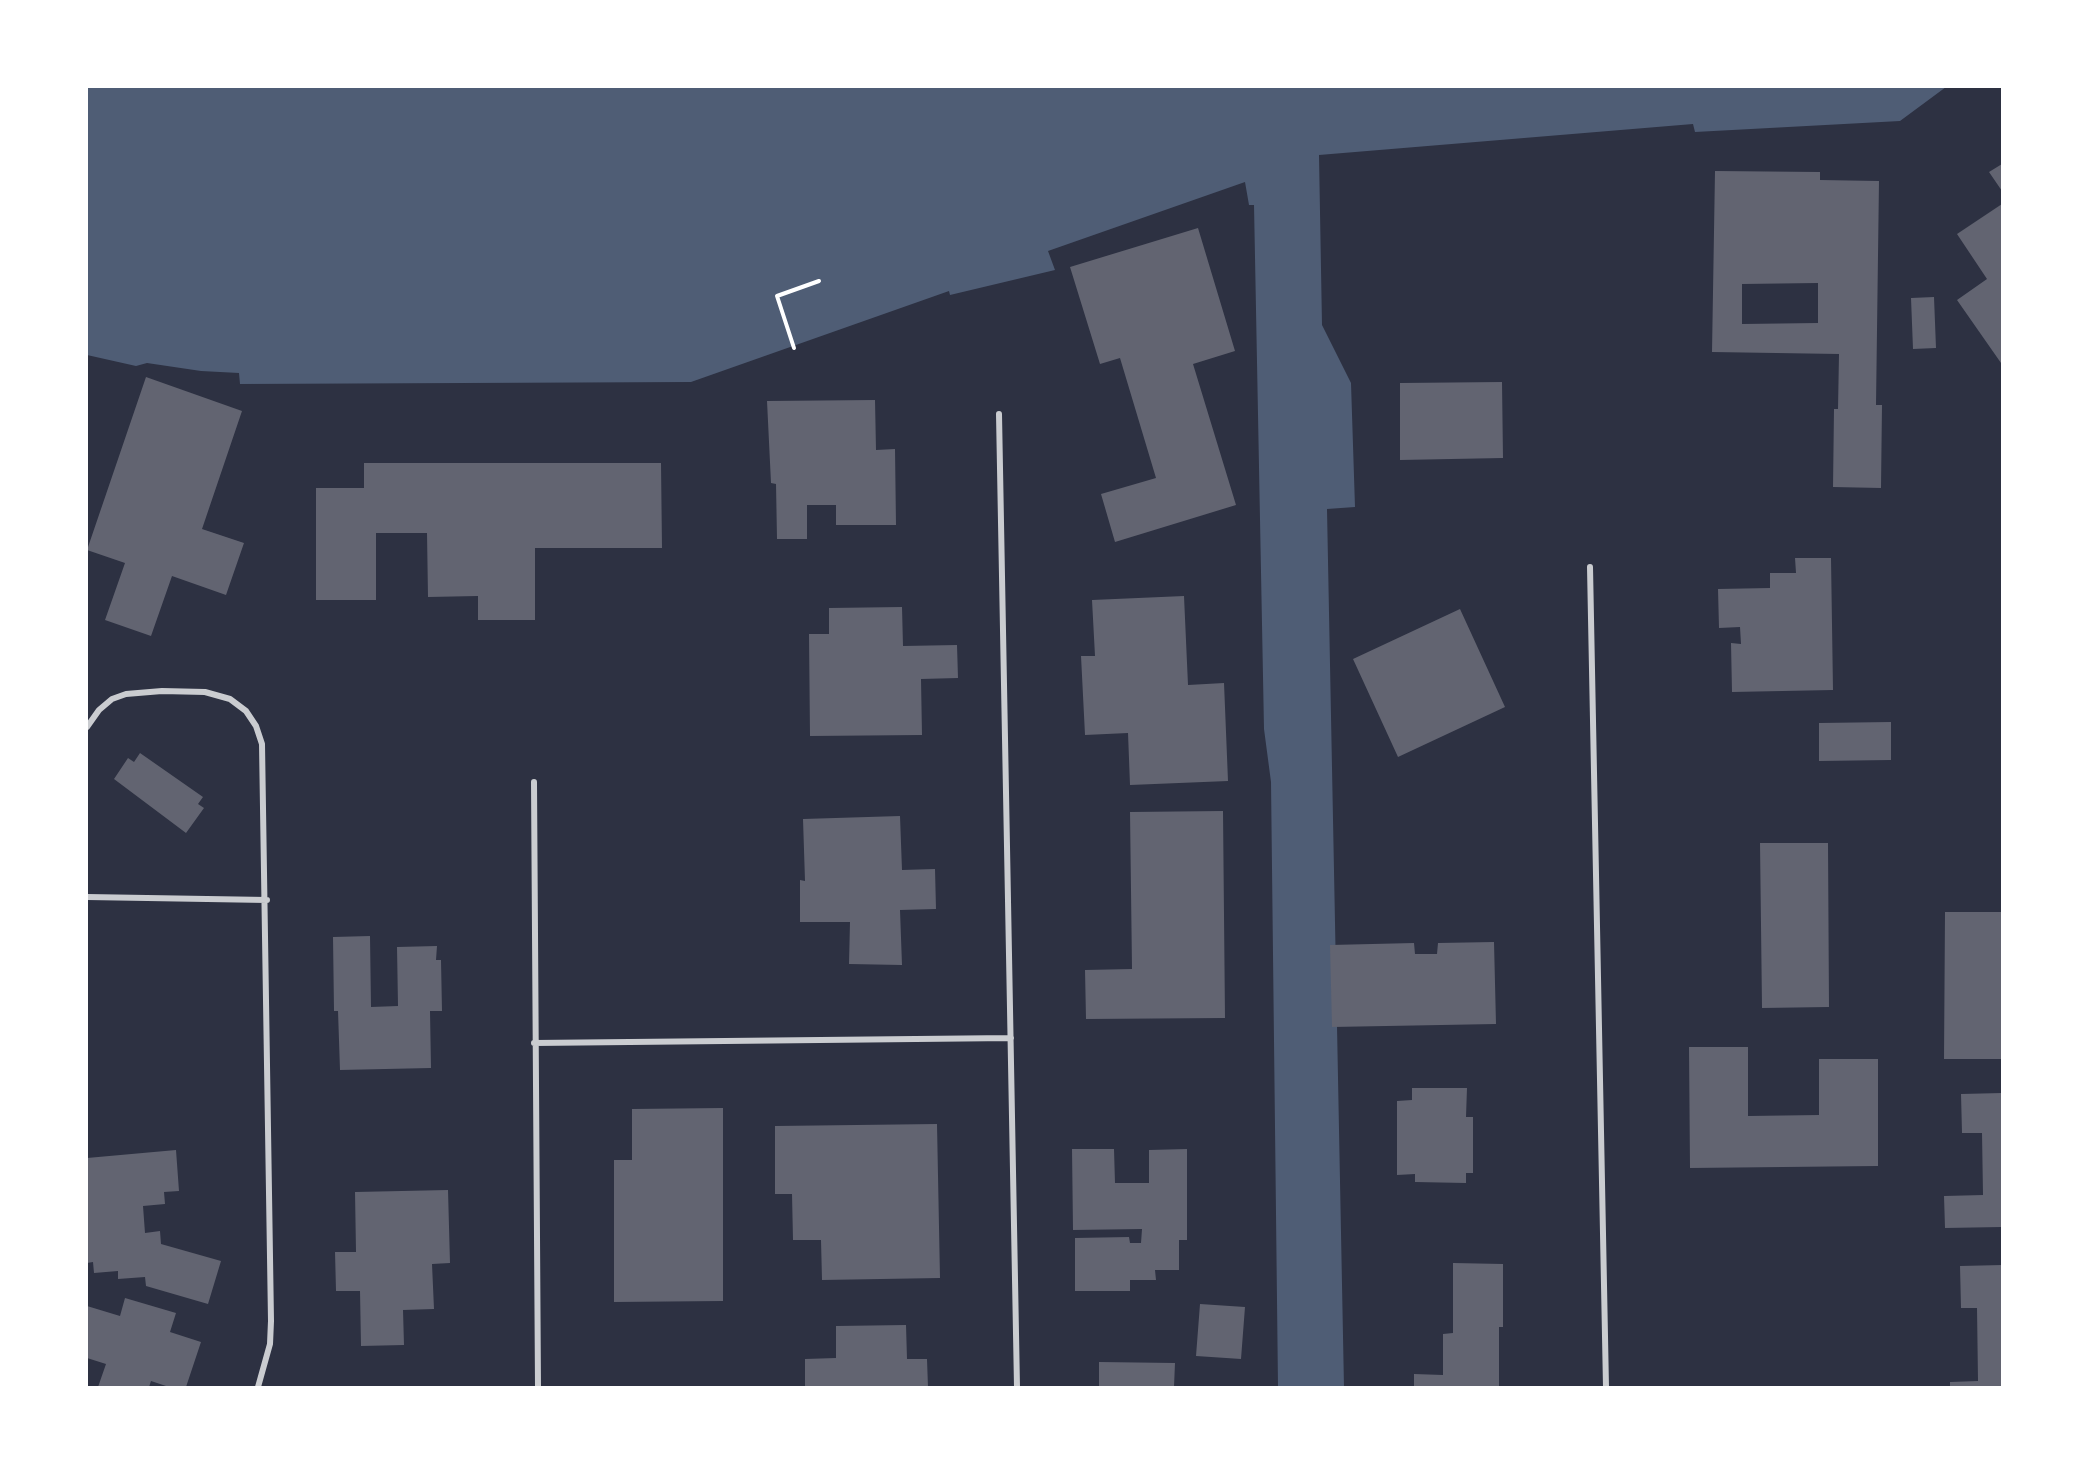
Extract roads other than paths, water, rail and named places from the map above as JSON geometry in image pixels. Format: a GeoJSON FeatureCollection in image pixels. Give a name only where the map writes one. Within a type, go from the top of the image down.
{"type":"FeatureCollection","features":[{"type":"Feature","properties":{"kind":"street"},"geometry":{"type":"LineString","coordinates":[[999,414],[1017,1387]]}},
{"type":"Feature","properties":{"kind":"street"},"geometry":{"type":"LineString","coordinates":[[1590,567],[1606,1387]]}},
{"type":"Feature","properties":{"kind":"street"},"geometry":{"type":"LineString","coordinates":[[87,727],[99,710],[112,699],[126,694],[186,690],[205,692],[230,699],[246,711],[256,726],[262,744],[267,900],[271,1321],[270,1344],[258,1387]]}},
{"type":"Feature","properties":{"kind":"street"},"geometry":{"type":"LineString","coordinates":[[534,782],[538,1387]]}},
{"type":"Feature","properties":{"kind":"street"},"geometry":{"type":"LineString","coordinates":[[87,897],[267,900]]}},
{"type":"Feature","properties":{"kind":"street"},"geometry":{"type":"LineString","coordinates":[[534,1043],[1011,1038]]}},
{"type":"Feature","properties":{"kind":"water"},"geometry":{"type":"Polygon","coordinates":[[[87,87],[1946,87],[1900,121],[1695,132],[1693,124],[1319,155],[1322,325],[1351,383],[1355,507],[1327,509],[1344,1387],[1278,1387],[1271,782],[1264,729],[1254,205],[1249,205],[1245,182],[1048,251],[1055,270],[950,295],[949,291],[691,382],[240,384],[239,373],[201,371],[147,363],[136,366],[87,355],[87,87]]]}}]}
